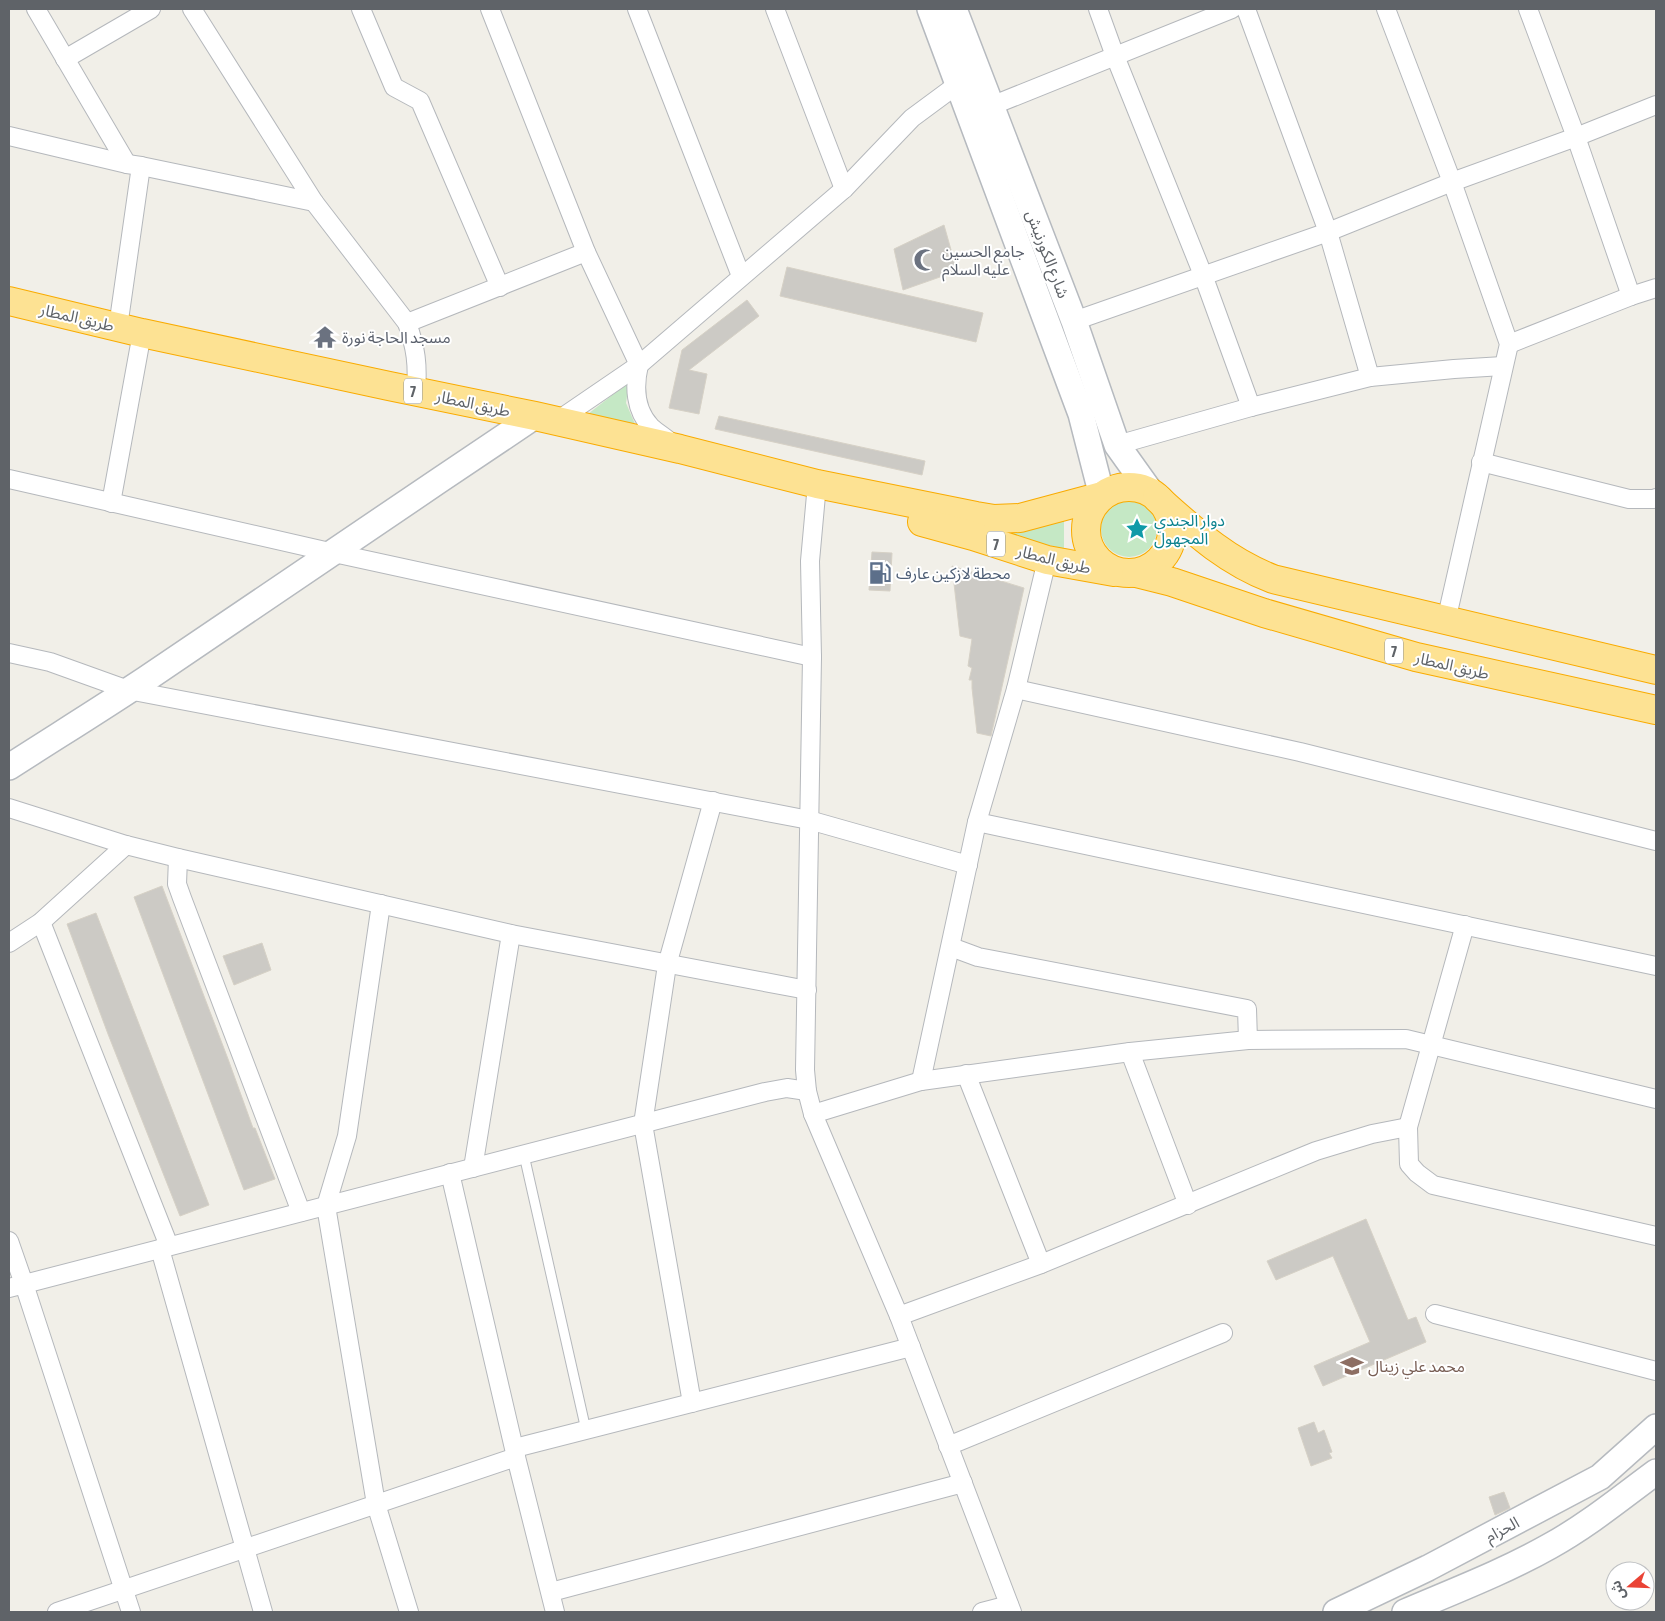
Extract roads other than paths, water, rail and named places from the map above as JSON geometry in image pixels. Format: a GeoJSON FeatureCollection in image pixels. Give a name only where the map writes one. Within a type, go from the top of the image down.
{"type":"FeatureCollection","features":[{"type":"Feature","properties":{"kind":"highway","name":"طريق المطار"},"geometry":{"type":"LineString","coordinates":[[9,301],[130,330],[680,449],[817,484],[994,519],[1038,514],[1102,496]]}},
{"type":"Feature","properties":{"kind":"highway"},"geometry":{"type":"LineString","coordinates":[[1155,496],[1166,508],[1171,520],[1170,546],[1163,557],[1154,566],[1130,573],[1112,570],[1101,563],[1092,554],[1087,542],[1086,529],[1088,517],[1102,496],[1126,487],[1140,488],[1155,496],[1226,556],[1259,574],[1273,579],[1656,670]]}},
{"type":"Feature","properties":{"kind":"highway","name":"طريق المطار"},"geometry":{"type":"LineString","coordinates":[[877,497],[884,509],[894,514],[973,536],[1047,560],[1130,573],[1172,582],[1264,612],[1416,657],[1656,710]]}},
{"type":"Feature","properties":{"kind":"street"},"geometry":{"type":"LineString","coordinates":[[36,9],[65,58],[134,165],[130,330],[111,503]]}},
{"type":"Feature","properties":{"kind":"street"},"geometry":{"type":"LineString","coordinates":[[65,58],[150,9]]}},
{"type":"Feature","properties":{"kind":"street"},"geometry":{"type":"LineString","coordinates":[[192,9],[314,202],[407,324],[414,344],[418,370],[416,391]]}},
{"type":"Feature","properties":{"kind":"street"},"geometry":{"type":"LineString","coordinates":[[361,9],[394,87],[420,101],[500,287]]}},
{"type":"Feature","properties":{"kind":"street"},"geometry":{"type":"LineString","coordinates":[[490,9],[586,252],[639,364],[636,378],[636,397],[644,418],[652,427],[680,449]]}},
{"type":"Feature","properties":{"kind":"street"},"geometry":{"type":"LineString","coordinates":[[637,9],[741,276]]}},
{"type":"Feature","properties":{"kind":"street"},"geometry":{"type":"LineString","coordinates":[[775,9],[844,189]]}},
{"type":"Feature","properties":{"kind":"street","name":"شارع الكورنيش"},"geometry":{"type":"LineString","coordinates":[[930,9],[1081,414],[1102,496]]}},
{"type":"Feature","properties":{"kind":"street","name":"شارع الكورنيش"},"geometry":{"type":"LineString","coordinates":[[954,9],[1074,321],[1117,445],[1155,496]]}},
{"type":"Feature","properties":{"kind":"street"},"geometry":{"type":"LineString","coordinates":[[1098,9],[1203,275],[1251,407]]}},
{"type":"Feature","properties":{"kind":"street"},"geometry":{"type":"LineString","coordinates":[[991,106],[1232,9]]}},
{"type":"Feature","properties":{"kind":"street"},"geometry":{"type":"LineString","coordinates":[[1246,9],[1328,232],[1370,377]]}},
{"type":"Feature","properties":{"kind":"street"},"geometry":{"type":"LineString","coordinates":[[1386,9],[1452,182],[1509,344],[1446,621]]}},
{"type":"Feature","properties":{"kind":"street"},"geometry":{"type":"LineString","coordinates":[[1528,9],[1576,137],[1631,296]]}},
{"type":"Feature","properties":{"kind":"street"},"geometry":{"type":"LineString","coordinates":[[9,767],[334,553],[546,419],[639,364],[844,189],[912,118],[958,84]]}},
{"type":"Feature","properties":{"kind":"street"},"geometry":{"type":"LineString","coordinates":[[1074,321],[1328,232],[1452,182],[1576,137],[1656,105]]}},
{"type":"Feature","properties":{"kind":"street"},"geometry":{"type":"LineString","coordinates":[[9,136],[134,165],[314,202]]}},
{"type":"Feature","properties":{"kind":"street"},"geometry":{"type":"LineString","coordinates":[[407,324],[586,252]]}},
{"type":"Feature","properties":{"kind":"street"},"geometry":{"type":"LineString","coordinates":[[1509,344],[1656,288]]}},
{"type":"Feature","properties":{"kind":"street"},"geometry":{"type":"LineString","coordinates":[[1117,445],[1251,407],[1370,377],[1503,366]]}},
{"type":"Feature","properties":{"kind":"street"},"geometry":{"type":"LineString","coordinates":[[1481,462],[1629,499],[1656,498]]}},
{"type":"Feature","properties":{"kind":"street"},"geometry":{"type":"LineString","coordinates":[[9,479],[334,553],[812,657]]}},
{"type":"Feature","properties":{"kind":"street"},"geometry":{"type":"LineString","coordinates":[[817,484],[811,554],[812,657],[805,1070],[807,1091],[813,1114],[899,1316],[1011,1609],[982,1612]]}},
{"type":"Feature","properties":{"kind":"street"},"geometry":{"type":"LineString","coordinates":[[921,1080],[977,822],[1016,689],[1047,560]]}},
{"type":"Feature","properties":{"kind":"street"},"geometry":{"type":"LineString","coordinates":[[9,653],[50,662],[128,690],[809,820],[968,865]]}},
{"type":"Feature","properties":{"kind":"street"},"geometry":{"type":"LineString","coordinates":[[1016,689],[1300,752],[1656,841]]}},
{"type":"Feature","properties":{"kind":"street"},"geometry":{"type":"LineString","coordinates":[[692,1403],[643,1124],[667,965],[713,801]]}},
{"type":"Feature","properties":{"kind":"street"},"geometry":{"type":"LineString","coordinates":[[9,808],[126,845],[511,934],[807,990]]}},
{"type":"Feature","properties":{"kind":"street"},"geometry":{"type":"LineString","coordinates":[[977,822],[1656,966]]}},
{"type":"Feature","properties":{"kind":"street"},"geometry":{"type":"LineString","coordinates":[[9,943],[41,922],[126,845]]}},
{"type":"Feature","properties":{"kind":"street"},"geometry":{"type":"LineString","coordinates":[[178,858],[177,884],[179,891],[301,1212]]}},
{"type":"Feature","properties":{"kind":"street"},"geometry":{"type":"LineString","coordinates":[[380,904],[347,1136],[326,1206],[376,1504],[409,1612]]}},
{"type":"Feature","properties":{"kind":"street"},"geometry":{"type":"LineString","coordinates":[[41,922],[164,1247],[244,1549],[263,1612]]}},
{"type":"Feature","properties":{"kind":"street"},"geometry":{"type":"LineString","coordinates":[[1465,925],[1408,1127],[1409,1164],[1417,1173],[1433,1185],[1656,1236]]}},
{"type":"Feature","properties":{"kind":"street"},"geometry":{"type":"LineString","coordinates":[[473,1168],[511,934]]}},
{"type":"Feature","properties":{"kind":"street"},"geometry":{"type":"LineString","coordinates":[[950,946],[978,957],[1247,1009],[1248,1040]]}},
{"type":"Feature","properties":{"kind":"street"},"geometry":{"type":"LineString","coordinates":[[813,1114],[921,1080],[1130,1052],[1248,1040],[1406,1039],[1656,1099]]}},
{"type":"Feature","properties":{"kind":"street"},"geometry":{"type":"LineString","coordinates":[[1130,1052],[1188,1205]]}},
{"type":"Feature","properties":{"kind":"street"},"geometry":{"type":"LineString","coordinates":[[966,1074],[1041,1264]]}},
{"type":"Feature","properties":{"kind":"street"},"geometry":{"type":"LineString","coordinates":[[16,1286],[787,1088],[807,1091]]}},
{"type":"Feature","properties":{"kind":"street"},"geometry":{"type":"LineString","coordinates":[[899,1316],[1041,1264],[1316,1151],[1372,1134],[1408,1127]]}},
{"type":"Feature","properties":{"kind":"street"},"geometry":{"type":"LineString","coordinates":[[450,1174],[515,1453],[555,1612]]}},
{"type":"Feature","properties":{"kind":"street"},"geometry":{"type":"LineString","coordinates":[[9,1241],[16,1286],[131,1612]]}},
{"type":"Feature","properties":{"kind":"street"},"geometry":{"type":"LineString","coordinates":[[1435,1314],[1656,1371]]}},
{"type":"Feature","properties":{"kind":"street"},"geometry":{"type":"LineString","coordinates":[[948,1446],[1223,1333]]}},
{"type":"Feature","properties":{"kind":"street"},"geometry":{"type":"LineString","coordinates":[[57,1612],[376,1504],[515,1453],[586,1430],[911,1347]]}},
{"type":"Feature","properties":{"kind":"street","name":"الحزام"},"geometry":{"type":"LineString","coordinates":[[1336,1612],[1428,1568],[1600,1477],[1656,1428]]}},
{"type":"Feature","properties":{"kind":"street"},"geometry":{"type":"LineString","coordinates":[[1405,1612],[1509,1568],[1552,1545],[1612,1505],[1656,1472]]}},
{"type":"Feature","properties":{"kind":"street"},"geometry":{"type":"LineString","coordinates":[[551,1592],[962,1483]]}},
{"type":"Feature","properties":{"kind":"lane"},"geometry":{"type":"LineString","coordinates":[[524,1155],[586,1430]]}},
{"type":"Feature","properties":{"kind":"place","name":"جامع الحسين عليه السلام"},"geometry":{"type":"Point","coordinates":[925,260]}},
{"type":"Feature","properties":{"kind":"place","name":"مسجد الحاجة نورة"},"geometry":{"type":"Point","coordinates":[325,337]}},
{"type":"Feature","properties":{"kind":"place","name":"دوار الجندي المجهول"},"geometry":{"type":"Point","coordinates":[1137,529]}},
{"type":"Feature","properties":{"kind":"place","name":"محطة لازكين عارف"},"geometry":{"type":"Point","coordinates":[880,573]}},
{"type":"Feature","properties":{"kind":"place","name":"محمد علي زينال"},"geometry":{"type":"Point","coordinates":[1352,1366]}}]}
